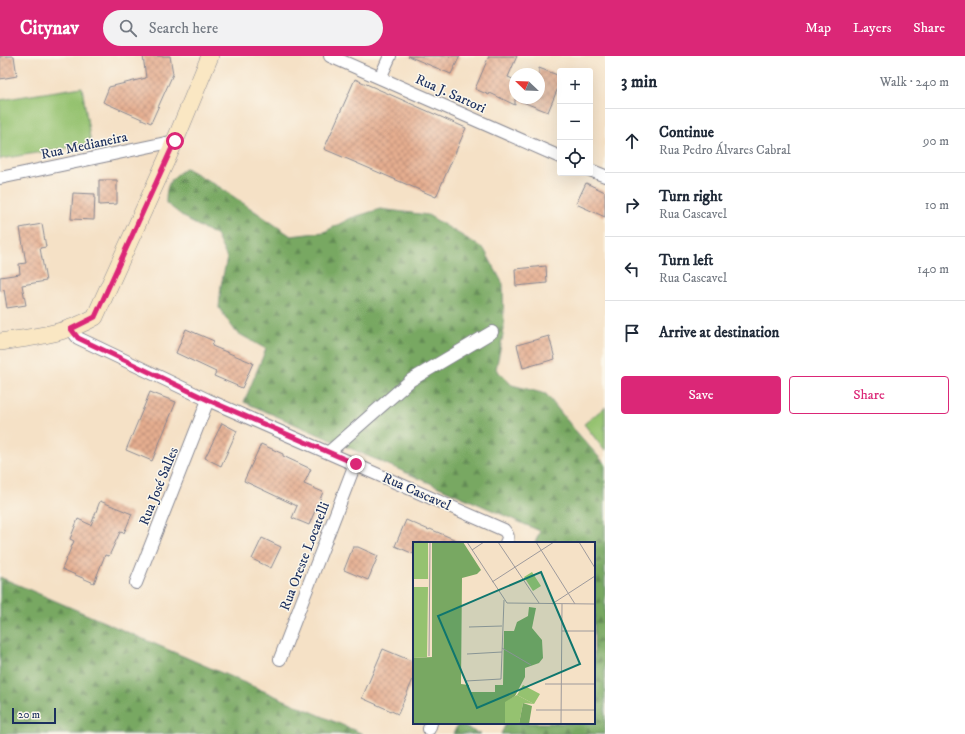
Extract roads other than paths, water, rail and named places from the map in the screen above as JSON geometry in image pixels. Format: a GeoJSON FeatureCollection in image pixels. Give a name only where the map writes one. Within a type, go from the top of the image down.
{"type":"FeatureCollection","features":[{"type":"Feature","properties":{"kind":"street"},"geometry":{"type":"LineString","coordinates":[[200,56],[204,73]]}},
{"type":"Feature","properties":{"kind":"street"},"geometry":{"type":"LineString","coordinates":[[0,342],[71,329],[95,317],[175,141],[210,56]]}},
{"type":"Feature","properties":{"kind":"street","name":"Rua J. Sartori"},"geometry":{"type":"LineString","coordinates":[[330,56],[557,156]]}},
{"type":"Feature","properties":{"kind":"street"},"geometry":{"type":"LineString","coordinates":[[380,78],[390,56]]}},
{"type":"Feature","properties":{"kind":"street","name":"Rua Medianeira"},"geometry":{"type":"LineString","coordinates":[[0,178],[175,141]]}},
{"type":"Feature","properties":{"kind":"street"},"geometry":{"type":"LineString","coordinates":[[593,171],[605,176]]}},
{"type":"Feature","properties":{"kind":"street","name":"Rua Cascavel"},"geometry":{"type":"LineString","coordinates":[[71,329],[78,338],[208,400],[504,530],[507,533],[508,538],[506,542]]}},
{"type":"Feature","properties":{"kind":"street"},"geometry":{"type":"LineString","coordinates":[[329,452],[411,380],[492,332]]}},
{"type":"Feature","properties":{"kind":"street","name":"Rua José Salles"},"geometry":{"type":"LineString","coordinates":[[136,583],[208,400]]}},
{"type":"Feature","properties":{"kind":"street","name":"Rua Oreste Locatelli"},"geometry":{"type":"LineString","coordinates":[[280,659],[356,464]]}}]}
